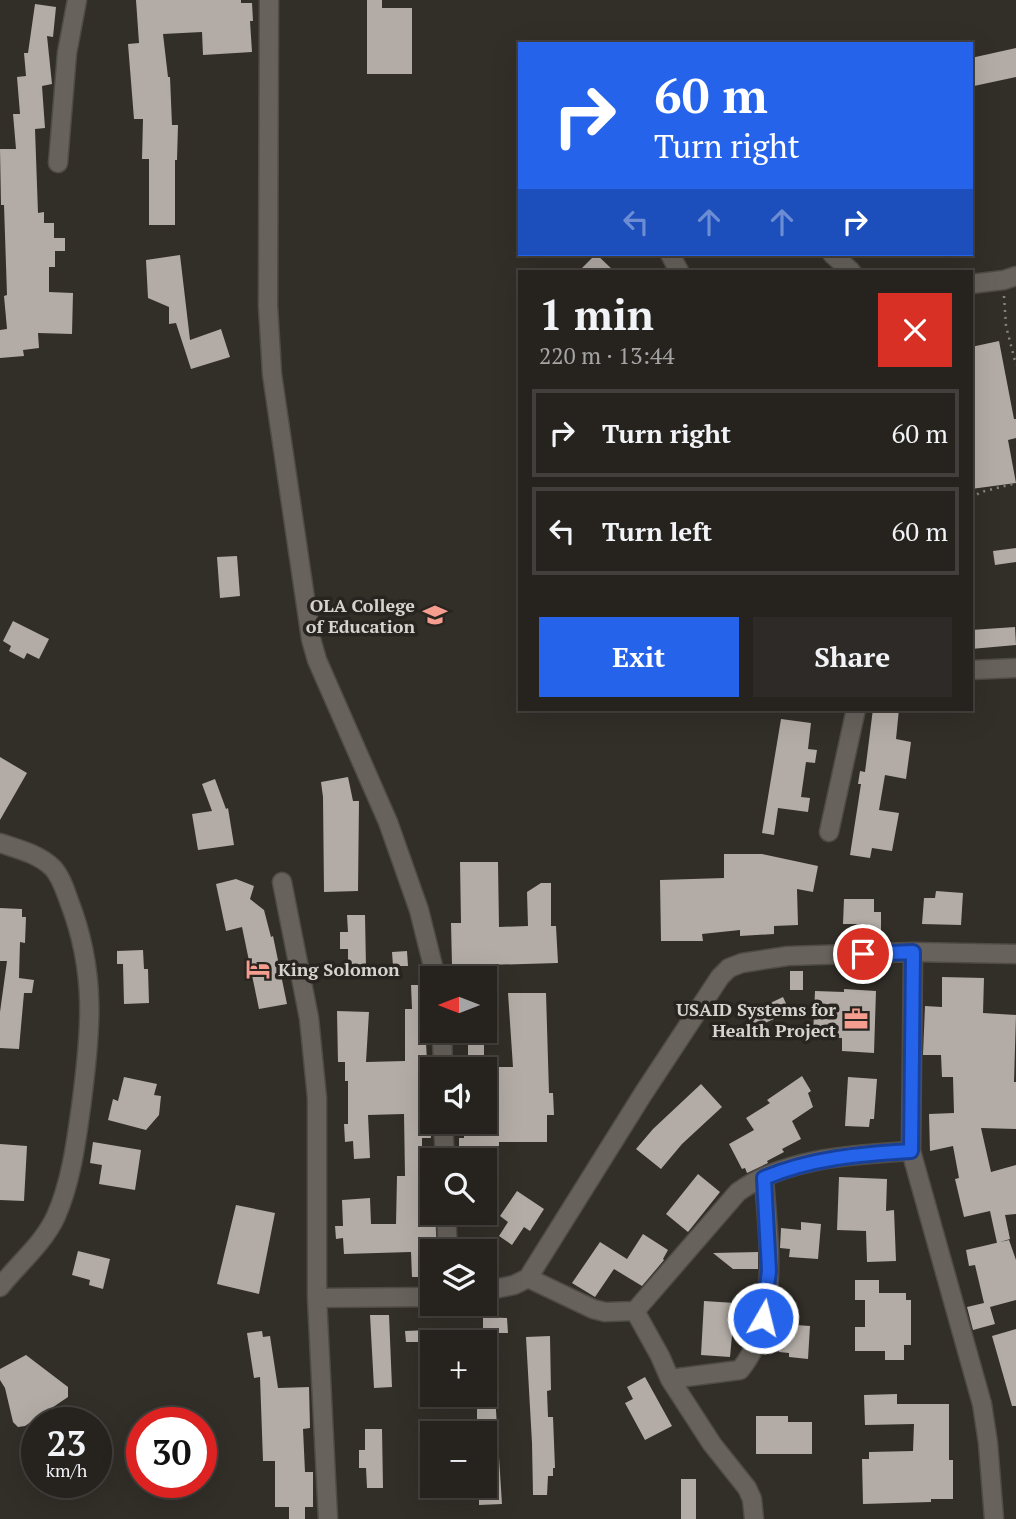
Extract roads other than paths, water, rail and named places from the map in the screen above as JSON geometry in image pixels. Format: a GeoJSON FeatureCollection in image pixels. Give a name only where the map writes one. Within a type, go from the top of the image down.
{"type":"FeatureCollection","features":[{"type":"Feature","properties":{"kind":"street"},"geometry":{"type":"LineString","coordinates":[[58,163],[67,52],[77,0]]}},
{"type":"Feature","properties":{"kind":"street"},"geometry":{"type":"LineString","coordinates":[[269,0],[268,306],[272,374],[310,639],[388,822],[419,909],[433,966]]}},
{"type":"Feature","properties":{"kind":"street"},"geometry":{"type":"LineString","coordinates":[[834,256],[850,270]]}},
{"type":"Feature","properties":{"kind":"street"},"geometry":{"type":"LineString","coordinates":[[973,284],[1010,278]]}},
{"type":"Feature","properties":{"kind":"street"},"geometry":{"type":"LineString","coordinates":[[973,670],[1016,668]]}},
{"type":"Feature","properties":{"kind":"street"},"geometry":{"type":"LineString","coordinates":[[829,832],[856,711]]}},
{"type":"Feature","properties":{"kind":"street"},"geometry":{"type":"LineString","coordinates":[[0,843],[39,857],[53,869],[63,883],[78,923],[90,996],[90,1036],[79,1125],[64,1195],[56,1217],[46,1233],[0,1287]]}},
{"type":"Feature","properties":{"kind":"street"},"geometry":{"type":"LineString","coordinates":[[282,882],[309,1018],[317,1098],[317,1298],[328,1519]]}},
{"type":"Feature","properties":{"kind":"street"},"geometry":{"type":"LineString","coordinates":[[497,1289],[528,1279],[643,1094],[720,977],[729,968],[765,958],[788,956],[913,952],[1016,954]]}},
{"type":"Feature","properties":{"kind":"street"},"geometry":{"type":"LineString","coordinates":[[913,952],[911,1151],[982,1404],[994,1519]]}},
{"type":"Feature","properties":{"kind":"street"},"geometry":{"type":"LineString","coordinates":[[528,1279],[593,1309],[604,1312],[635,1311],[738,1192],[782,1170],[853,1155],[911,1151]]}},
{"type":"Feature","properties":{"kind":"street"},"geometry":{"type":"LineString","coordinates":[[670,1379],[740,1370],[757,1341],[768,1293],[769,1244],[764,1178]]}},
{"type":"Feature","properties":{"kind":"street"},"geometry":{"type":"LineString","coordinates":[[317,1298],[420,1297]]}},
{"type":"Feature","properties":{"kind":"street"},"geometry":{"type":"LineString","coordinates":[[635,1311],[670,1379],[712,1444],[747,1488],[752,1499],[754,1519]]}},
{"type":"Feature","properties":{"kind":"place","name":"OLA College of Education"},"geometry":{"type":"Point","coordinates":[435,615]}},
{"type":"Feature","properties":{"kind":"place","name":"King Solomon"},"geometry":{"type":"Point","coordinates":[258,969]}},
{"type":"Feature","properties":{"kind":"place","name":"USAID Systems for Health Project"},"geometry":{"type":"Point","coordinates":[856,1019]}}]}
